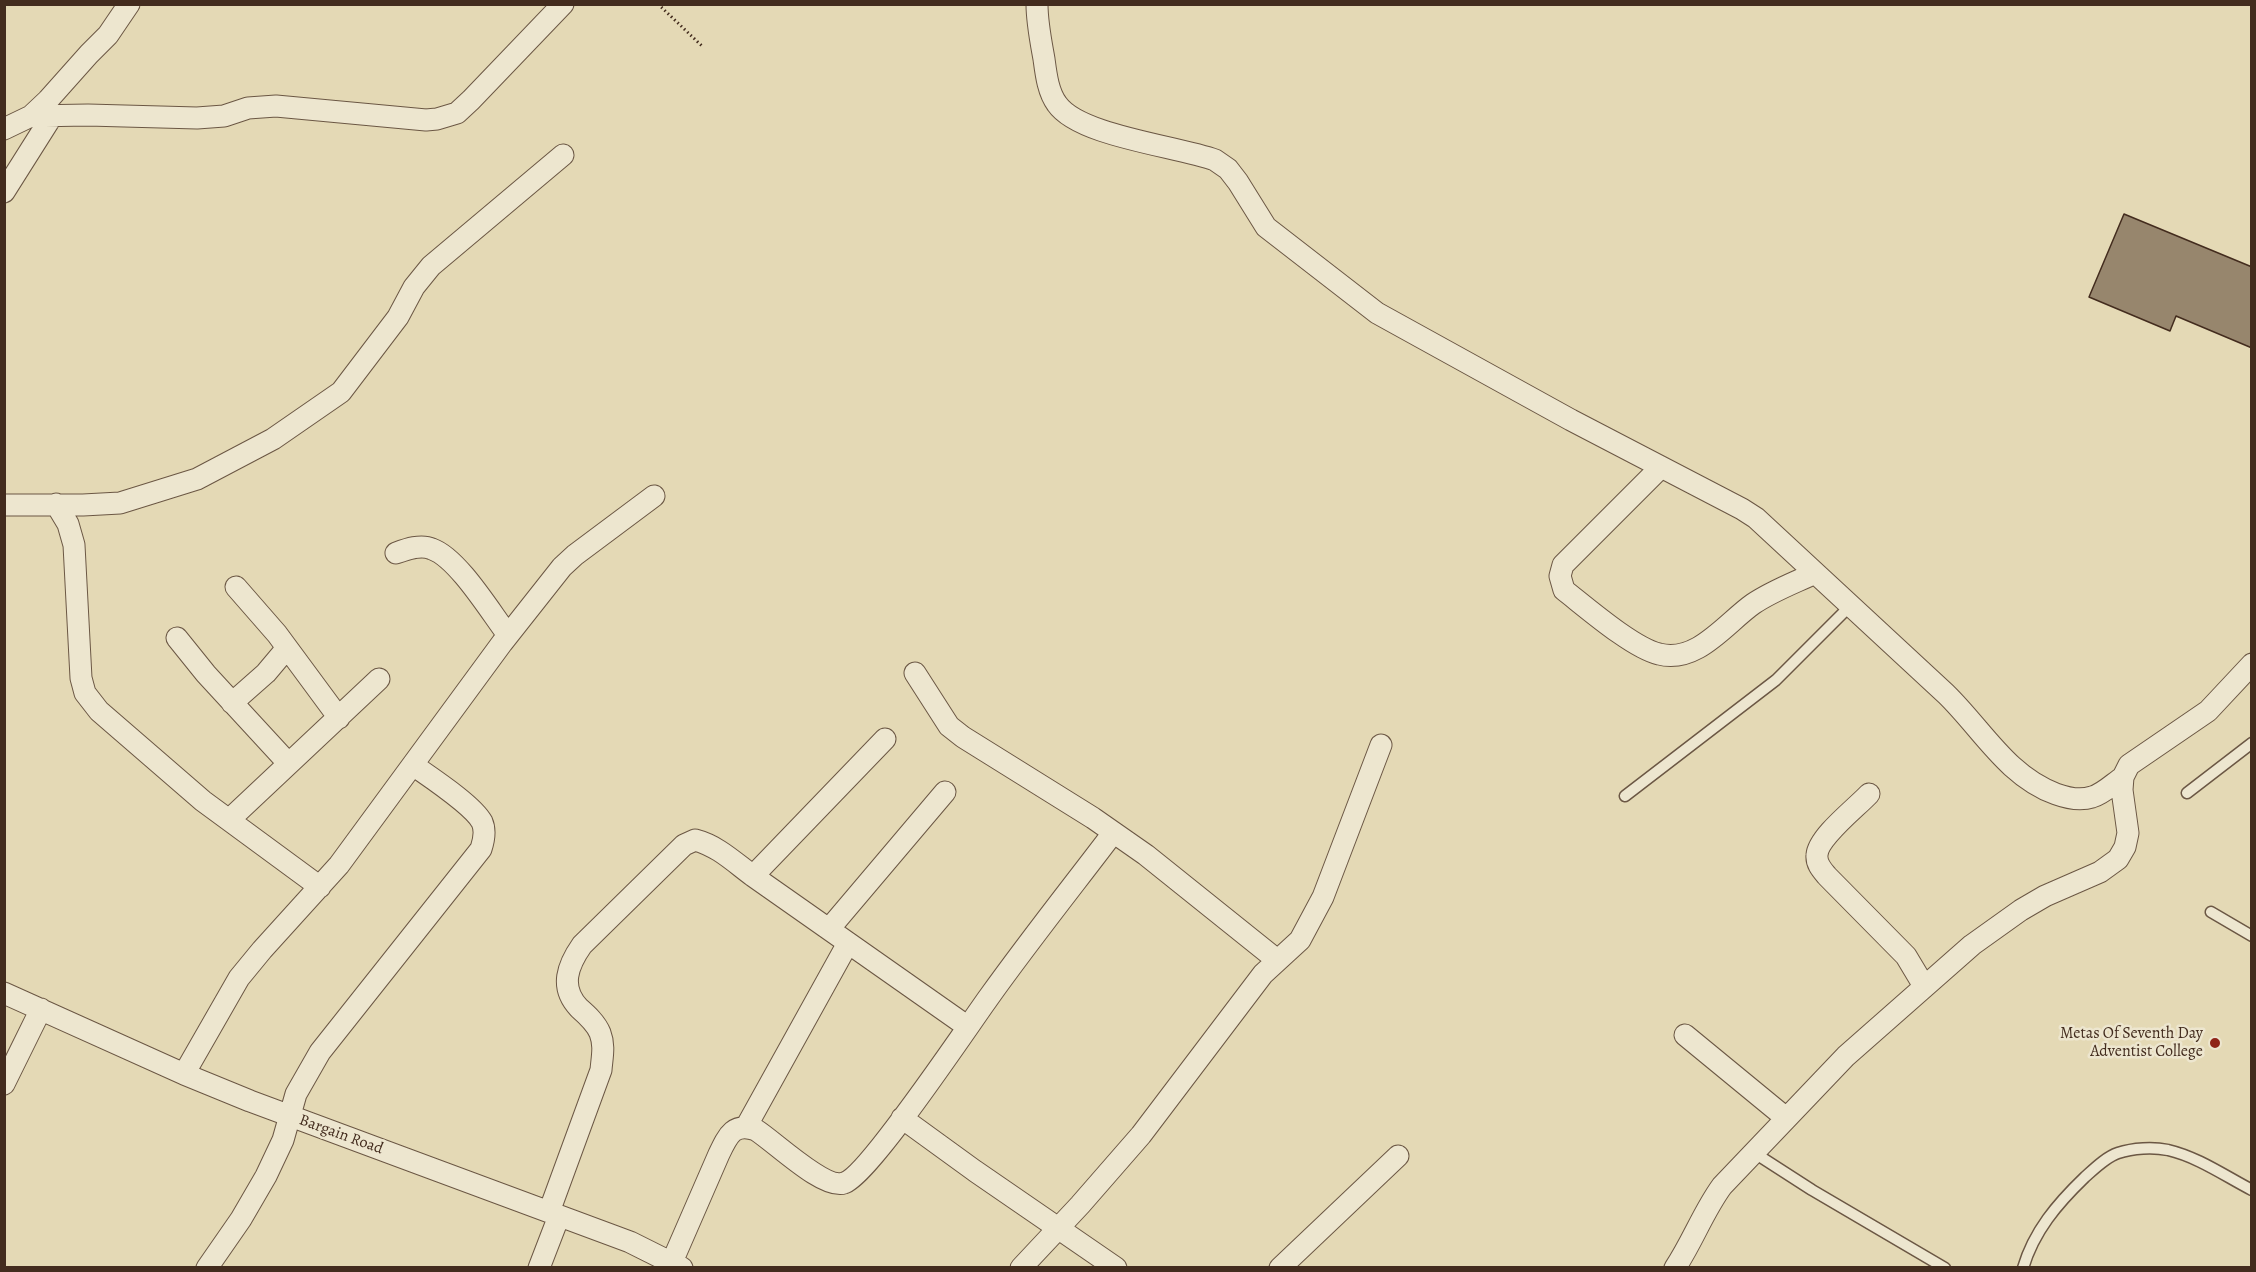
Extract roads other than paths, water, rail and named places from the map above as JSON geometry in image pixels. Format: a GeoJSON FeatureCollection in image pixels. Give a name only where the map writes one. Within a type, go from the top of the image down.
{"type":"FeatureCollection","features":[{"type":"Feature","properties":{"kind":"street"},"geometry":{"type":"LineString","coordinates":[[4,129],[31,116],[108,35],[129,4]]}},
{"type":"Feature","properties":{"kind":"street"},"geometry":{"type":"LineString","coordinates":[[31,116],[197,118],[224,116],[248,108],[276,106],[360,116],[437,119],[457,112],[471,100],[563,4]]}},
{"type":"Feature","properties":{"kind":"street"},"geometry":{"type":"LineString","coordinates":[[1037,4],[1042,51],[1052,92],[1057,104],[1070,117],[1092,128],[1215,160],[1238,182],[1266,227],[1355,297],[1397,325],[1571,420],[1742,509],[1815,573],[1961,709],[1998,753],[2029,781],[2046,790],[2079,800],[2094,797],[2123,777]]}},
{"type":"Feature","properties":{"kind":"street"},"geometry":{"type":"LineString","coordinates":[[4,192],[52,116]]}},
{"type":"Feature","properties":{"kind":"street"},"geometry":{"type":"LineString","coordinates":[[4,505],[120,503],[196,479],[273,439],[341,392],[398,317],[414,287],[431,266],[563,155]]}},
{"type":"Feature","properties":{"kind":"street"},"geometry":{"type":"LineString","coordinates":[[1661,467],[1563,565],[1560,576],[1564,590],[1644,649],[1661,655],[1677,656],[1696,648],[1712,640],[1753,605],[1777,590],[1815,573]]}},
{"type":"Feature","properties":{"kind":"street"},"geometry":{"type":"LineString","coordinates":[[184,1074],[239,978],[320,887],[372,823],[508,635],[562,567],[654,496]]}},
{"type":"Feature","properties":{"kind":"street"},"geometry":{"type":"LineString","coordinates":[[56,504],[68,524],[74,545],[81,678],[86,693],[99,711],[203,801],[320,887]]}},
{"type":"Feature","properties":{"kind":"street"},"geometry":{"type":"LineString","coordinates":[[396,553],[421,547],[431,548],[445,556],[460,571],[508,635]]}},
{"type":"Feature","properties":{"kind":"street"},"geometry":{"type":"LineString","coordinates":[[236,587],[287,648],[339,718]]}},
{"type":"Feature","properties":{"kind":"street"},"geometry":{"type":"LineString","coordinates":[[177,638],[232,703],[288,763]]}},
{"type":"Feature","properties":{"kind":"street"},"geometry":{"type":"LineString","coordinates":[[232,703],[266,673],[287,648]]}},
{"type":"Feature","properties":{"kind":"street"},"geometry":{"type":"LineString","coordinates":[[1675,1268],[1708,1206],[1722,1186],[1846,1056],[1972,945],[2020,910],[2045,896],[2100,872],[2118,859],[2125,847],[2128,833],[2122,790],[2123,777],[2129,765],[2175,736],[2208,711],[2252,664]]}},
{"type":"Feature","properties":{"kind":"street"},"geometry":{"type":"LineString","coordinates":[[915,674],[950,726],[963,737],[1146,855],[1277,960]]}},
{"type":"Feature","properties":{"kind":"street"},"geometry":{"type":"LineString","coordinates":[[229,820],[379,679]]}},
{"type":"Feature","properties":{"kind":"street"},"geometry":{"type":"LineString","coordinates":[[753,876],[885,739]]}},
{"type":"Feature","properties":{"kind":"street"},"geometry":{"type":"LineString","coordinates":[[1021,1268],[1141,1135],[1263,974],[1299,940],[1323,897],[1381,746]]}},
{"type":"Feature","properties":{"kind":"street"},"geometry":{"type":"LineString","coordinates":[[207,1268],[241,1219],[266,1176],[283,1140],[296,1094],[320,1052],[481,849],[485,837],[482,822],[456,797],[413,765]]}},
{"type":"Feature","properties":{"kind":"street"},"geometry":{"type":"LineString","coordinates":[[829,929],[945,792]]}},
{"type":"Feature","properties":{"kind":"street"},"geometry":{"type":"LineString","coordinates":[[1869,794],[1826,837],[1818,847],[1816,858],[1820,868],[1827,876],[1906,956],[1924,986]]}},
{"type":"Feature","properties":{"kind":"street"},"geometry":{"type":"LineString","coordinates":[[677,1265],[726,1138],[736,1129],[746,1127],[771,1140],[820,1178],[833,1184],[844,1184],[855,1177],[902,1118],[1113,833]]}},
{"type":"Feature","properties":{"kind":"street"},"geometry":{"type":"LineString","coordinates":[[539,1268],[554,1214],[601,1070],[604,1047],[600,1031],[576,1004],[567,988],[567,974],[573,957],[582,945],[684,845],[695,840],[708,843],[723,852],[753,876],[968,1027]]}},
{"type":"Feature","properties":{"kind":"street"},"geometry":{"type":"LineString","coordinates":[[746,1127],[848,942]]}},
{"type":"Feature","properties":{"kind":"street","name":"Bargain Road"},"geometry":{"type":"LineString","coordinates":[[4,993],[184,1074],[630,1242],[677,1265]]}},
{"type":"Feature","properties":{"kind":"street"},"geometry":{"type":"LineString","coordinates":[[4,1084],[41,1009]]}},
{"type":"Feature","properties":{"kind":"street"},"geometry":{"type":"LineString","coordinates":[[1685,1035],[1786,1118]]}},
{"type":"Feature","properties":{"kind":"street"},"geometry":{"type":"LineString","coordinates":[[902,1118],[1116,1268]]}},
{"type":"Feature","properties":{"kind":"street"},"geometry":{"type":"LineString","coordinates":[[1280,1268],[1398,1156]]}},
{"type":"Feature","properties":{"kind":"lane"},"geometry":{"type":"LineString","coordinates":[[1625,796],[1776,680],[1850,606]]}},
{"type":"Feature","properties":{"kind":"lane"},"geometry":{"type":"LineString","coordinates":[[2187,793],[2252,743]]}},
{"type":"Feature","properties":{"kind":"lane"},"geometry":{"type":"LineString","coordinates":[[2211,912],[2252,936]]}},
{"type":"Feature","properties":{"kind":"lane"},"geometry":{"type":"LineString","coordinates":[[2023,1268],[2028,1250],[2047,1217],[2096,1167],[2116,1153],[2141,1149],[2166,1150],[2187,1156],[2252,1190]]}},
{"type":"Feature","properties":{"kind":"lane"},"geometry":{"type":"LineString","coordinates":[[1753,1152],[1812,1191],[1946,1268]]}},
{"type":"Feature","properties":{"kind":"place","name":"Metas Of Seventh Day Adventist College"},"geometry":{"type":"Point","coordinates":[2215,1043]}}]}
